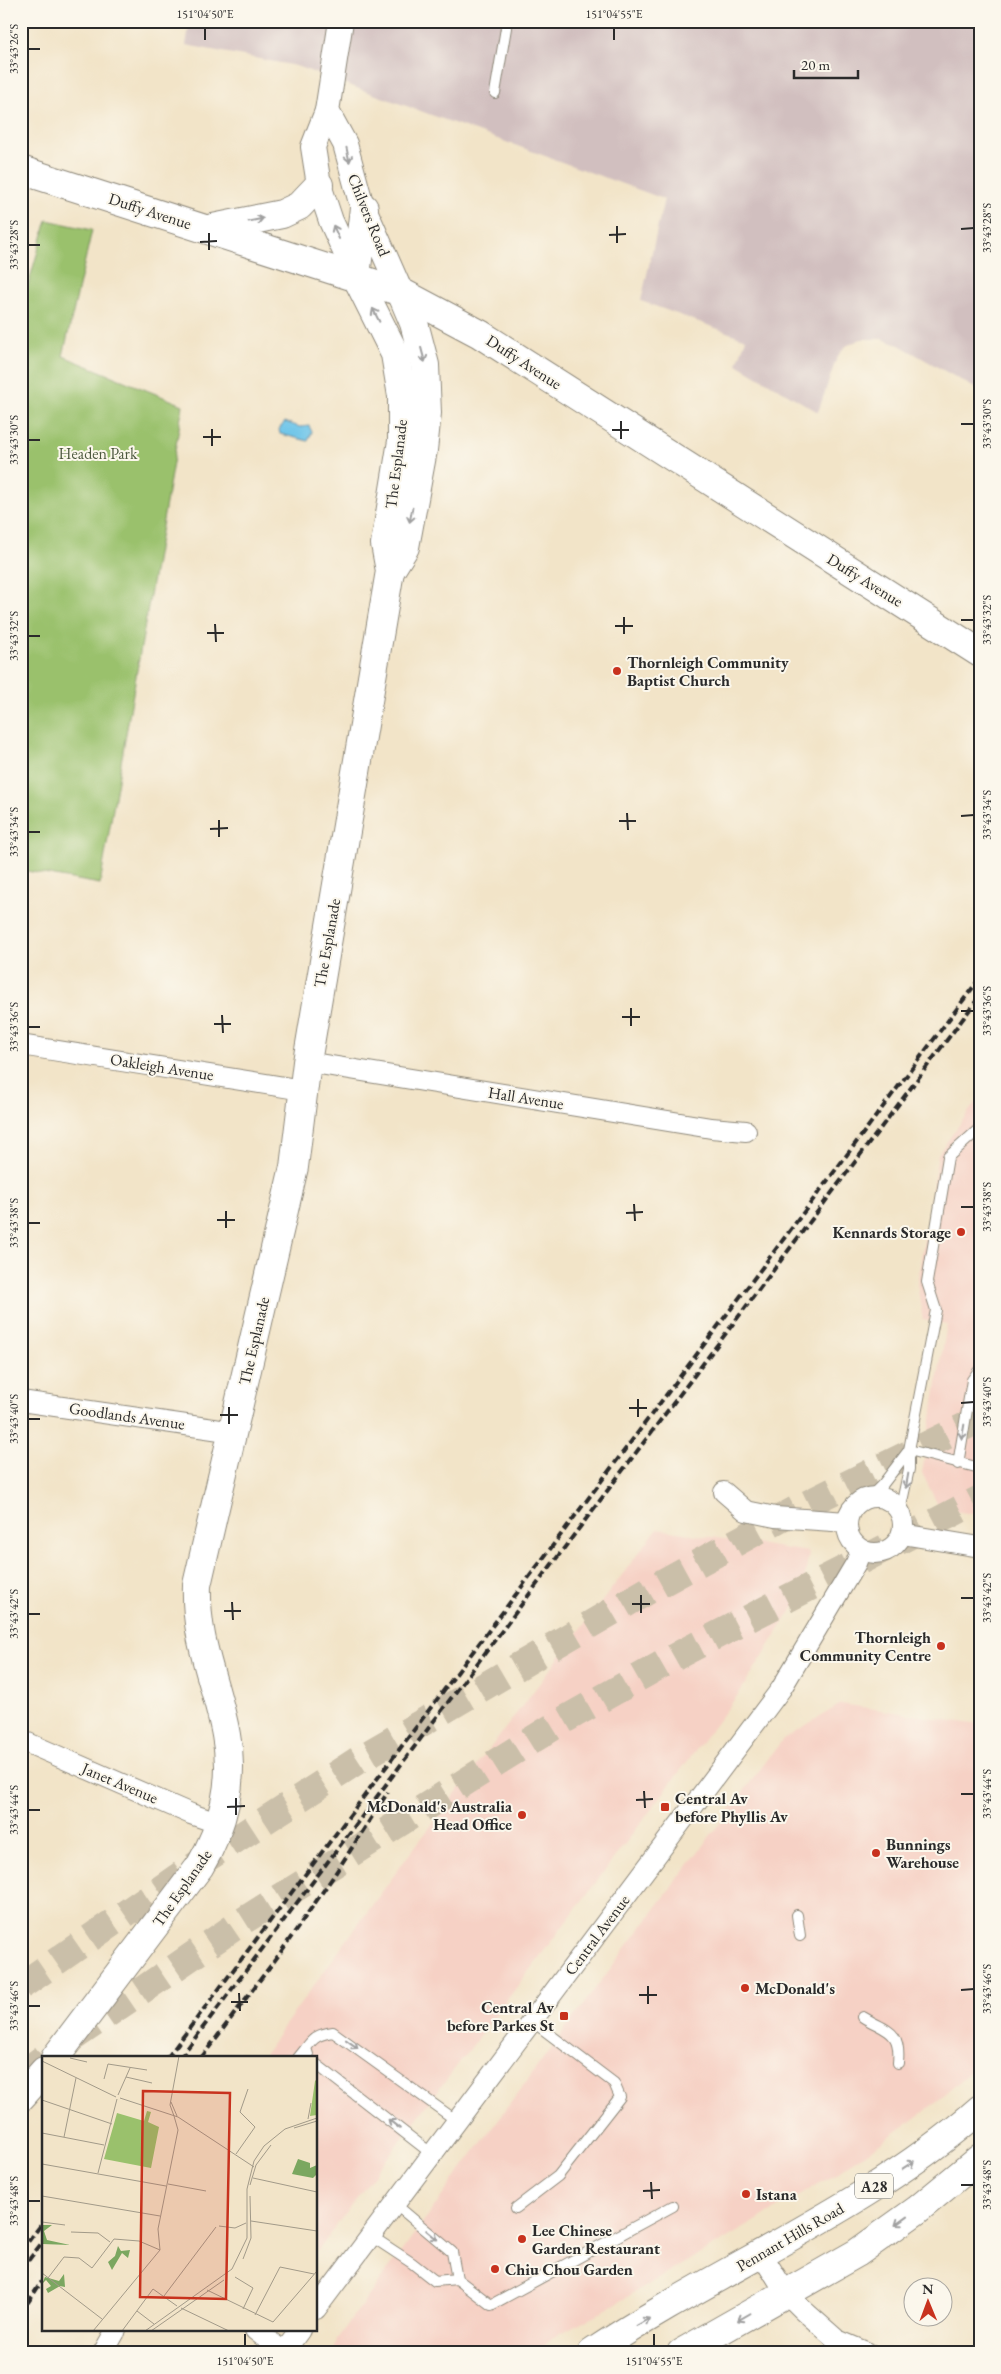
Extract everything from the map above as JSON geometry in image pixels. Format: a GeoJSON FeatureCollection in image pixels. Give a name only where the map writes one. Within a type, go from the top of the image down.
{"type":"FeatureCollection","features":[{"type":"Feature","properties":{"kind":"main road","name":"Duffy Avenue"},"geometry":{"type":"LineString","coordinates":[[21,170],[401,292],[480,334],[980,653]]}},
{"type":"Feature","properties":{"kind":"main road"},"geometry":{"type":"LineString","coordinates":[[209,229],[282,214],[299,206],[319,185]]}},
{"type":"Feature","properties":{"kind":"main road"},"geometry":{"type":"LineString","coordinates":[[356,276],[364,208]]}},
{"type":"Feature","properties":{"kind":"main road","name":"The Esplanade"},"geometry":{"type":"LineString","coordinates":[[57,2056],[200,1866],[212,1846],[226,1802],[228,1781],[227,1736],[199,1635],[197,1594],[201,1562],[234,1432],[294,1167],[302,1090],[390,571],[385,544],[402,441],[402,396],[395,354],[356,276]]}},
{"type":"Feature","properties":{"kind":"main road"},"geometry":{"type":"LineString","coordinates":[[395,354],[401,332],[401,292]]}},
{"type":"Feature","properties":{"kind":"main road","name":"The Esplanade"},"geometry":{"type":"LineString","coordinates":[[390,571],[405,547],[423,450],[427,413],[425,364],[414,323],[401,292]]}},
{"type":"Feature","properties":{"kind":"main road"},"geometry":{"type":"LineString","coordinates":[[21,2097],[42,2073]]}},
{"type":"Feature","properties":{"kind":"main road","name":"Pennant Hills Road"},"geometry":{"type":"LineString","coordinates":[[592,2353],[840,2207],[918,2158],[980,2109]]}},
{"type":"Feature","properties":{"kind":"main road","name":"A28"},"geometry":{"type":"LineString","coordinates":[[681,2353],[857,2253],[916,2210],[980,2158]]}},
{"type":"Feature","properties":{"kind":"street"},"geometry":{"type":"LineString","coordinates":[[341,21],[327,111],[313,147],[319,185],[331,221],[356,276]]}},
{"type":"Feature","properties":{"kind":"street","name":"Chilvers Road"},"geometry":{"type":"LineString","coordinates":[[327,111],[345,144],[352,174],[364,208],[401,292]]}},
{"type":"Feature","properties":{"kind":"street","name":"Oakleigh Avenue"},"geometry":{"type":"LineString","coordinates":[[21,1045],[302,1090]]}},
{"type":"Feature","properties":{"kind":"street","name":"Hall Avenue"},"geometry":{"type":"LineString","coordinates":[[307,1062],[711,1128],[746,1131]]}},
{"type":"Feature","properties":{"kind":"street","name":"Goodlands Avenue"},"geometry":{"type":"LineString","coordinates":[[21,1401],[234,1432]]}},
{"type":"Feature","properties":{"kind":"street"},"geometry":{"type":"LineString","coordinates":[[724,1492],[746,1511],[775,1517],[847,1522]]}},
{"type":"Feature","properties":{"kind":"street"},"geometry":{"type":"LineString","coordinates":[[870,1497],[887,1499],[900,1511],[904,1526],[902,1534],[899,1541],[886,1552],[878,1553],[862,1550],[850,1538],[847,1522],[854,1506],[870,1497]]}},
{"type":"Feature","properties":{"kind":"street"},"geometry":{"type":"LineString","coordinates":[[902,1534],[980,1547]]}},
{"type":"Feature","properties":{"kind":"street","name":"Central Avenue"},"geometry":{"type":"LineString","coordinates":[[318,2306],[781,1689],[862,1550]]}},
{"type":"Feature","properties":{"kind":"street","name":"Janet Avenue"},"geometry":{"type":"LineString","coordinates":[[21,1740],[191,1814],[220,1824]]}},
{"type":"Feature","properties":{"kind":"street"},"geometry":{"type":"LineString","coordinates":[[761,2254],[786,2293],[837,2340],[868,2353]]}},
{"type":"Feature","properties":{"kind":"street"},"geometry":{"type":"LineString","coordinates":[[103,2353],[115,2332]]}},
{"type":"Feature","properties":{"kind":"street"},"geometry":{"type":"LineString","coordinates":[[258,2332],[284,2352],[299,2332]]}},
{"type":"Feature","properties":{"kind":"lane"},"geometry":{"type":"LineString","coordinates":[[495,93],[506,28],[505,21]]}},
{"type":"Feature","properties":{"kind":"lane"},"geometry":{"type":"LineString","coordinates":[[900,1511],[909,1469],[908,1450],[936,1310],[927,1282],[948,1157],[980,1128]]}},
{"type":"Feature","properties":{"kind":"lane"},"geometry":{"type":"LineString","coordinates":[[958,1464],[972,1380],[980,1369]]}},
{"type":"Feature","properties":{"kind":"lane"},"geometry":{"type":"LineString","coordinates":[[908,1450],[980,1468]]}},
{"type":"Feature","properties":{"kind":"lane"},"geometry":{"type":"LineString","coordinates":[[870,1497],[908,1450]]}},
{"type":"Feature","properties":{"kind":"lane"},"geometry":{"type":"LineString","coordinates":[[797,1916],[800,1936]]}},
{"type":"Feature","properties":{"kind":"lane"},"geometry":{"type":"LineString","coordinates":[[863,2017],[894,2035],[900,2046],[898,2063]]}},
{"type":"Feature","properties":{"kind":"lane"},"geometry":{"type":"LineString","coordinates":[[516,2208],[558,2176],[620,2098],[614,2084],[532,2021]]}},
{"type":"Feature","properties":{"kind":"lane"},"geometry":{"type":"LineString","coordinates":[[307,2053],[319,2034],[333,2032],[457,2121]]}},
{"type":"Feature","properties":{"kind":"lane"},"geometry":{"type":"LineString","coordinates":[[318,2066],[432,2154]]}},
{"type":"Feature","properties":{"kind":"lane"},"geometry":{"type":"LineString","coordinates":[[395,2204],[452,2252],[457,2279],[491,2305],[673,2206]]}},
{"type":"Feature","properties":{"kind":"lane"},"geometry":{"type":"LineString","coordinates":[[371,2236],[435,2281],[457,2279]]}},
{"type":"Feature","properties":{"kind":"shaded area"},"geometry":{"type":"Polygon","coordinates":[[[190,21],[980,21],[980,391],[899,345],[882,339],[861,339],[846,346],[837,357],[818,412],[737,364],[746,339],[641,301],[664,199],[296,66],[186,45],[190,21]]]}},
{"type":"Feature","properties":{"kind":"shaded area"},"geometry":{"type":"Polygon","coordinates":[[[980,1096],[980,1515],[940,1509],[922,1473],[947,1324],[923,1320],[917,1284],[938,1154],[980,1096]]]}},
{"type":"Feature","properties":{"kind":"shaded area"},"geometry":{"type":"Polygon","coordinates":[[[657,1529],[809,1552],[802,1594],[740,1692],[318,2249],[318,2056],[262,2056],[408,1856],[657,1529]]]}},
{"type":"Feature","properties":{"kind":"shaded area"},"geometry":{"type":"Polygon","coordinates":[[[841,1704],[980,1725],[980,2064],[923,2113],[834,2175],[605,2310],[558,2334],[535,2353],[334,2353],[337,2339],[562,2033],[783,1739],[841,1704]]]}},
{"type":"Feature","properties":{"kind":"green space","name":"Headen Park"},"geometry":{"type":"Polygon","coordinates":[[[47,220],[92,230],[63,356],[183,405],[100,884],[21,870],[21,309],[47,220]]]}},
{"type":"Feature","properties":{"kind":"water"},"geometry":{"type":"Polygon","coordinates":[[[285,422],[300,427],[309,426],[312,432],[308,441],[280,434],[279,429],[285,422]]]}},
{"type":"Feature","properties":{"kind":"tunnel"},"geometry":{"type":"LineString","coordinates":[[21,1986],[184,1873],[360,1759],[649,1590],[799,1508],[980,1419]]}},
{"type":"Feature","properties":{"kind":"tunnel"},"geometry":{"type":"LineString","coordinates":[[71,2039],[243,1921],[564,1720],[682,1653],[980,1499]]}},
{"type":"Feature","properties":{"kind":"tunnel"},"geometry":{"type":"LineString","coordinates":[[21,2075],[42,2059]]}},
{"type":"Feature","properties":{"kind":"railway"},"geometry":{"type":"LineString","coordinates":[[169,2056],[980,978]]}},
{"type":"Feature","properties":{"kind":"railway"},"geometry":{"type":"LineString","coordinates":[[182,2056],[980,996]]}},
{"type":"Feature","properties":{"kind":"railway"},"geometry":{"type":"LineString","coordinates":[[203,2056],[278,1956],[333,1877],[388,1792]]}},
{"type":"Feature","properties":{"kind":"railway"},"geometry":{"type":"LineString","coordinates":[[21,2251],[42,2224]]}},
{"type":"Feature","properties":{"kind":"railway"},"geometry":{"type":"LineString","coordinates":[[21,2270],[42,2243]]}},
{"type":"Feature","properties":{"kind":"railway"},"geometry":{"type":"LineString","coordinates":[[21,2313],[42,2281]]}},
{"type":"Feature","properties":{"kind":"place","name":"Thornleigh Community Baptist Church"},"geometry":{"type":"Point","coordinates":[617,671]}},
{"type":"Feature","properties":{"kind":"place","name":"Kennards Storage"},"geometry":{"type":"Point","coordinates":[961,1232]}},
{"type":"Feature","properties":{"kind":"place","name":"Thornleigh Community Centre"},"geometry":{"type":"Point","coordinates":[941,1646]}},
{"type":"Feature","properties":{"kind":"place","name":"Central Av before Phyllis Av"},"geometry":{"type":"Point","coordinates":[665,1807]}},
{"type":"Feature","properties":{"kind":"place","name":"McDonald's Australia Head Office"},"geometry":{"type":"Point","coordinates":[522,1815]}},
{"type":"Feature","properties":{"kind":"place","name":"Bunnings Warehouse"},"geometry":{"type":"Point","coordinates":[876,1853]}},
{"type":"Feature","properties":{"kind":"place","name":"McDonald's"},"geometry":{"type":"Point","coordinates":[745,1988]}},
{"type":"Feature","properties":{"kind":"place","name":"Central Av before Parkes St"},"geometry":{"type":"Point","coordinates":[564,2016]}},
{"type":"Feature","properties":{"kind":"place","name":"Istana"},"geometry":{"type":"Point","coordinates":[746,2194]}},
{"type":"Feature","properties":{"kind":"place","name":"Lee Chinese Garden Restaurant"},"geometry":{"type":"Point","coordinates":[522,2239]}},
{"type":"Feature","properties":{"kind":"place","name":"Chiu Chou Garden"},"geometry":{"type":"Point","coordinates":[495,2269]}}]}
